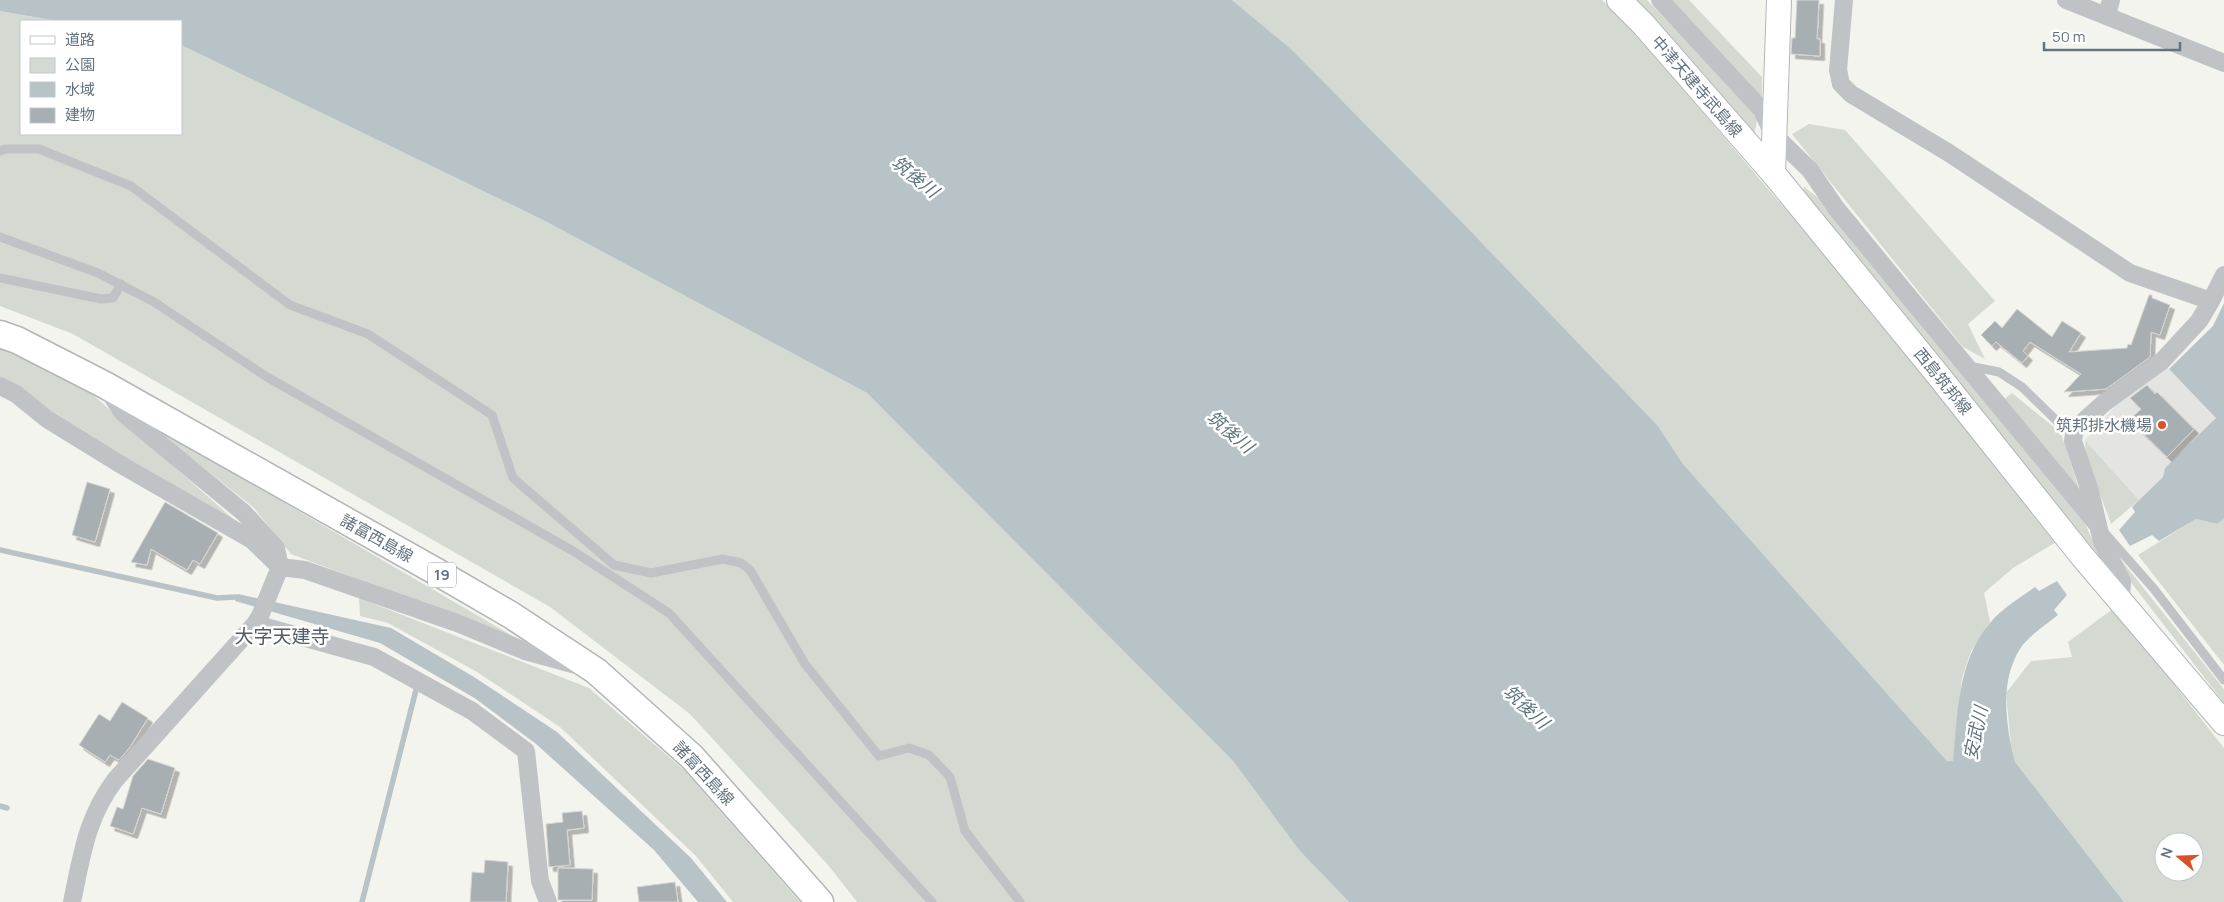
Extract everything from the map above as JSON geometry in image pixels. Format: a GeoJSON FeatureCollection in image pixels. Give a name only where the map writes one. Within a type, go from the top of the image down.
{"type":"FeatureCollection","features":[{"type":"Feature","properties":{"kind":"main road","name":"中津天建寺武島線"},"geometry":{"type":"LineString","coordinates":[[1620,0],[1773,173]]}},
{"type":"Feature","properties":{"kind":"main road"},"geometry":{"type":"LineString","coordinates":[[1773,173],[1773,134],[1780,0]]}},
{"type":"Feature","properties":{"kind":"main road","name":"西島筑邦線"},"geometry":{"type":"LineString","coordinates":[[1773,173],[2121,602],[2224,723]]}},
{"type":"Feature","properties":{"kind":"main road","name":"諸富西島線"},"geometry":{"type":"LineString","coordinates":[[0,334],[16,340],[105,385],[446,576],[596,670],[692,757],[820,902]]}},
{"type":"Feature","properties":{"kind":"street"},"geometry":{"type":"LineString","coordinates":[[1660,0],[1762,110],[1773,134],[1810,170],[1843,216],[2097,524]]}},
{"type":"Feature","properties":{"kind":"street"},"geometry":{"type":"LineString","coordinates":[[1844,0],[1838,70],[1841,84],[1851,94],[1949,153],[2130,273],[2211,301]]}},
{"type":"Feature","properties":{"kind":"street"},"geometry":{"type":"LineString","coordinates":[[2066,0],[2109,8],[2224,62]]}},
{"type":"Feature","properties":{"kind":"street"},"geometry":{"type":"LineString","coordinates":[[2121,602],[2122,581],[2102,542],[2090,491],[2073,441],[2075,429],[2104,403],[2162,361],[2199,321],[2224,275]]}},
{"type":"Feature","properties":{"kind":"street"},"geometry":{"type":"LineString","coordinates":[[72,902],[86,837],[101,799],[115,780],[257,620],[280,567],[276,548],[244,513],[123,413],[105,385]]}},
{"type":"Feature","properties":{"kind":"street"},"geometry":{"type":"LineString","coordinates":[[0,386],[16,394],[47,418],[124,467],[252,540],[280,567],[305,570],[456,623],[525,651],[596,670]]}},
{"type":"Feature","properties":{"kind":"street"},"geometry":{"type":"LineString","coordinates":[[257,620],[374,657],[472,711],[526,751],[540,881],[548,902]]}},
{"type":"Feature","properties":{"kind":"lane"},"geometry":{"type":"LineString","coordinates":[[0,151],[5,149],[39,149],[131,186],[290,305],[368,334],[492,415],[513,478],[614,564],[651,573],[723,558],[741,563],[750,570],[805,664],[879,756],[909,748],[929,755],[950,777],[965,830],[1020,902]]}},
{"type":"Feature","properties":{"kind":"lane"},"geometry":{"type":"LineString","coordinates":[[0,238],[98,273],[154,302],[267,377],[573,550],[669,613],[932,902]]}},
{"type":"Feature","properties":{"kind":"lane"},"geometry":{"type":"LineString","coordinates":[[0,278],[101,298],[113,298],[121,284]]}},
{"type":"Feature","properties":{"kind":"lane"},"geometry":{"type":"LineString","coordinates":[[1964,365],[1999,372],[2022,387],[2059,423],[2075,429]]}},
{"type":"Feature","properties":{"kind":"lane"},"geometry":{"type":"LineString","coordinates":[[2097,524],[2154,589],[2224,680]]}},
{"type":"Feature","properties":{"kind":"shaded area"},"geometry":{"type":"Polygon","coordinates":[[[2166,366],[2217,418],[2165,468],[2163,477],[2139,500],[2085,440],[2126,394],[2166,366]]]}},
{"type":"Feature","properties":{"kind":"green space"},"geometry":{"type":"Polygon","coordinates":[[[1232,0],[1602,0],[1637,35],[1889,331],[2058,541],[2013,568],[1984,593],[1990,622],[1971,651],[1962,678],[1953,762],[1947,761],[1683,464],[1658,426],[1459,219],[1291,49],[1232,0]]]}},
{"type":"Feature","properties":{"kind":"green space"},"geometry":{"type":"Polygon","coordinates":[[[1636,0],[1647,0],[1758,116],[1754,135],[1636,0]]]}},
{"type":"Feature","properties":{"kind":"green space"},"geometry":{"type":"Polygon","coordinates":[[[1667,0],[1689,0],[1762,77],[1762,100],[1667,0]]]}},
{"type":"Feature","properties":{"kind":"green space"},"geometry":{"type":"Polygon","coordinates":[[[0,11],[51,20],[20,20],[20,135],[182,135],[182,45],[543,220],[867,393],[1233,761],[1299,850],[1349,902],[857,902],[828,865],[690,714],[550,607],[73,334],[0,306],[0,11]]]}},
{"type":"Feature","properties":{"kind":"green space"},"geometry":{"type":"Polygon","coordinates":[[[1809,124],[1845,130],[1995,301],[1968,324],[1985,359],[1963,347],[1792,134],[1809,124]]]}},
{"type":"Feature","properties":{"kind":"green space"},"geometry":{"type":"Polygon","coordinates":[[[1804,187],[1829,206],[2085,523],[2101,560],[1802,195],[1804,187]]]}},
{"type":"Feature","properties":{"kind":"green space"},"geometry":{"type":"Polygon","coordinates":[[[0,347],[84,387],[248,532],[53,412],[11,383],[0,379],[0,347]]]}},
{"type":"Feature","properties":{"kind":"green space"},"geometry":{"type":"Polygon","coordinates":[[[2012,393],[2061,433],[2081,495],[2002,401],[2012,393]]]}},
{"type":"Feature","properties":{"kind":"green space"},"geometry":{"type":"Polygon","coordinates":[[[146,422],[521,641],[291,554],[253,507],[146,422]]]}},
{"type":"Feature","properties":{"kind":"green space"},"geometry":{"type":"Polygon","coordinates":[[[2085,440],[2139,500],[2111,524],[2086,456],[2085,440]]]}},
{"type":"Feature","properties":{"kind":"green space"},"geometry":{"type":"Polygon","coordinates":[[[2196,519],[2217,524],[2224,519],[2224,665],[2138,555],[2196,519]]]}},
{"type":"Feature","properties":{"kind":"green space"},"geometry":{"type":"Polygon","coordinates":[[[2110,546],[2224,689],[2224,703],[2116,563],[2110,546]]]}},
{"type":"Feature","properties":{"kind":"green space"},"geometry":{"type":"Polygon","coordinates":[[[359,598],[589,688],[684,770],[800,902],[733,902],[696,856],[560,727],[477,672],[388,623],[360,616],[359,598]]]}},
{"type":"Feature","properties":{"kind":"green space"},"geometry":{"type":"Polygon","coordinates":[[[2114,608],[2224,748],[2224,902],[2124,902],[2015,762],[2011,745],[2006,693],[2031,661],[2072,657],[2068,642],[2114,608]]]}},
{"type":"Feature","properties":{"kind":"water"},"geometry":{"type":"Polygon","coordinates":[[[0,0],[1232,0],[1291,49],[1459,219],[1658,426],[1683,464],[1947,761],[1953,761],[1961,689],[1971,654],[1979,638],[1994,618],[2011,604],[2035,587],[2039,591],[2057,581],[2067,595],[2054,610],[2058,615],[2023,644],[2013,662],[2009,676],[2006,704],[2009,734],[2015,762],[2124,902],[1349,902],[1299,850],[1233,761],[867,393],[543,220],[182,45],[182,20],[51,20],[0,11],[0,0]]]}},
{"type":"Feature","properties":{"kind":"water"},"geometry":{"type":"Polygon","coordinates":[[[2224,303],[2224,519],[2217,524],[2196,519],[2159,541],[2152,535],[2130,546],[2119,530],[2135,512],[2132,507],[2163,477],[2165,468],[2216,418],[2169,369],[2213,326],[2224,303]]]}},
{"type":"Feature","properties":{"kind":"water"},"geometry":{"type":"Polygon","coordinates":[[[238,594],[391,628],[474,677],[557,732],[691,858],[727,902],[698,902],[654,850],[536,744],[476,699],[380,643],[235,601],[238,594]]]}},
{"type":"Feature","properties":{"kind":"building"},"geometry":{"type":"Polygon","coordinates":[[[1797,0],[1819,0],[1817,39],[1820,39],[1820,56],[1791,54],[1792,38],[1795,38],[1797,0]]]}},
{"type":"Feature","properties":{"kind":"building"},"geometry":{"type":"Polygon","coordinates":[[[2149,295],[2170,305],[2160,335],[2151,332],[2150,357],[2106,389],[2064,392],[2081,374],[2030,342],[2023,351],[2028,356],[2022,363],[1996,342],[1992,346],[1981,335],[1995,321],[2002,328],[2017,309],[2052,337],[2062,321],[2081,333],[2069,352],[2127,348],[2128,344],[2131,345],[2149,295]]]}},
{"type":"Feature","properties":{"kind":"building","name":"筑邦排水機場"},"geometry":{"type":"Polygon","coordinates":[[[2147,385],[2155,394],[2157,392],[2194,429],[2167,457],[2129,420],[2141,409],[2130,398],[2147,385]]]}},
{"type":"Feature","properties":{"kind":"building"},"geometry":{"type":"Polygon","coordinates":[[[87,482],[110,489],[95,542],[72,535],[87,482]]]}},
{"type":"Feature","properties":{"kind":"building"},"geometry":{"type":"Polygon","coordinates":[[[165,502],[218,533],[200,564],[193,560],[187,570],[151,549],[147,565],[131,562],[165,502]]]}},
{"type":"Feature","properties":{"kind":"building"},"geometry":{"type":"Polygon","coordinates":[[[122,702],[148,718],[130,747],[119,760],[110,755],[105,762],[79,745],[99,714],[110,721],[122,702]]]}},
{"type":"Feature","properties":{"kind":"building"},"geometry":{"type":"Polygon","coordinates":[[[148,759],[175,768],[161,814],[142,808],[133,834],[110,826],[117,807],[123,809],[133,776],[148,759]]]}},
{"type":"Feature","properties":{"kind":"building"},"geometry":{"type":"Polygon","coordinates":[[[582,811],[584,828],[567,830],[570,865],[549,867],[546,824],[563,822],[562,813],[582,811]]]}},
{"type":"Feature","properties":{"kind":"building"},"geometry":{"type":"Polygon","coordinates":[[[485,860],[508,862],[506,902],[470,902],[472,872],[484,873],[485,860]]]}},
{"type":"Feature","properties":{"kind":"building"},"geometry":{"type":"Polygon","coordinates":[[[558,868],[593,869],[592,900],[558,900],[558,868]]]}},
{"type":"Feature","properties":{"kind":"building"},"geometry":{"type":"Polygon","coordinates":[[[675,882],[678,902],[639,902],[637,887],[675,882]]]}},
{"type":"Feature","properties":{"kind":"waterway"},"geometry":{"type":"LineString","coordinates":[[0,550],[217,598],[236,597]]}},
{"type":"Feature","properties":{"kind":"waterway"},"geometry":{"type":"LineString","coordinates":[[362,902],[416,690]]}},
{"type":"Feature","properties":{"kind":"waterway"},"geometry":{"type":"LineString","coordinates":[[0,806],[7,808]]}},
{"type":"Feature","properties":{"kind":"place","name":"筑邦排水機場"},"geometry":{"type":"Point","coordinates":[2162,425]}},
{"type":"Feature","properties":{"kind":"district","name":"大字天建寺"},"geometry":{"type":"Point","coordinates":[282,636]}},
{"type":"Feature","properties":{"kind":"water label","name":"筑後川"},"geometry":{"type":"Point","coordinates":[915,177]}},
{"type":"Feature","properties":{"kind":"water label","name":"筑後川"},"geometry":{"type":"Point","coordinates":[1230,432]}},
{"type":"Feature","properties":{"kind":"water label","name":"筑後川"},"geometry":{"type":"Point","coordinates":[1526,707]}},
{"type":"Feature","properties":{"kind":"water label","name":"安武川"},"geometry":{"type":"Point","coordinates":[1976,733]}}]}
